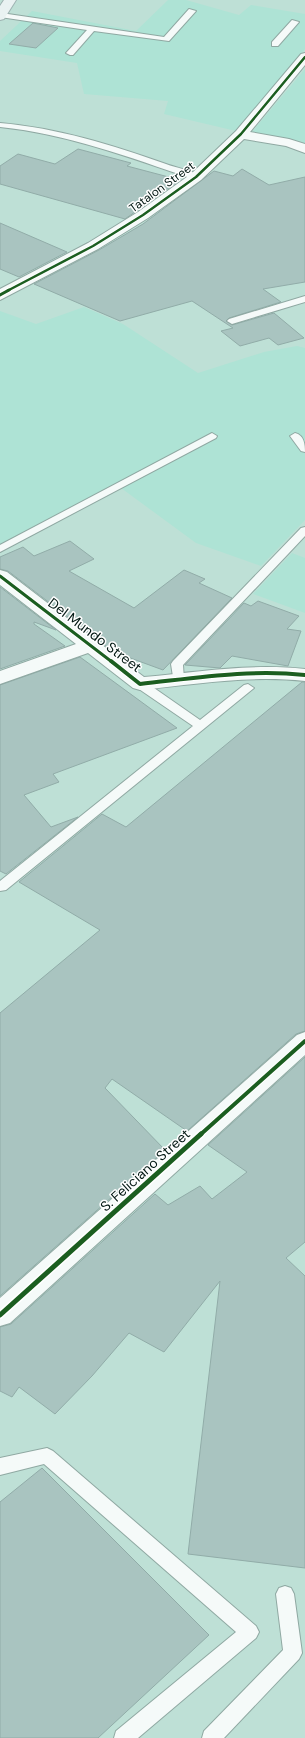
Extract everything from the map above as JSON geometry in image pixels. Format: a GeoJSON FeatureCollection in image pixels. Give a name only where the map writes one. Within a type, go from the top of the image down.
{"type":"FeatureCollection","features":[{"type":"Feature","properties":{"kind":"main road"},"geometry":{"type":"LineString","coordinates":[[0,16],[10,0]]}},
{"type":"Feature","properties":{"kind":"street","name":"Tatalon Street"},"geometry":{"type":"LineString","coordinates":[[0,295],[93,246],[143,214],[196,177],[241,134],[305,57]]}},
{"type":"Feature","properties":{"kind":"street"},"geometry":{"type":"LineString","coordinates":[[241,134],[289,143],[305,149]]}},
{"type":"Feature","properties":{"kind":"street","name":"Del Mundo Street"},"geometry":{"type":"LineString","coordinates":[[0,576],[140,684],[263,672],[305,675]]}},
{"type":"Feature","properties":{"kind":"street"},"geometry":{"type":"LineString","coordinates":[[0,678],[90,646]]}},
{"type":"Feature","properties":{"kind":"street","name":"S. Feliciano Street"},"geometry":{"type":"LineString","coordinates":[[0,1315],[305,1041]]}},
{"type":"Feature","properties":{"kind":"lane"},"geometry":{"type":"LineString","coordinates":[[0,16],[166,39],[192,11]]}},
{"type":"Feature","properties":{"kind":"lane"},"geometry":{"type":"LineString","coordinates":[[276,44],[295,22]]}},
{"type":"Feature","properties":{"kind":"lane"},"geometry":{"type":"LineString","coordinates":[[70,53],[92,28]]}},
{"type":"Feature","properties":{"kind":"lane"},"geometry":{"type":"LineString","coordinates":[[0,125],[42,129],[71,136],[196,177]]}},
{"type":"Feature","properties":{"kind":"lane"},"geometry":{"type":"LineString","coordinates":[[232,321],[305,299]]}},
{"type":"Feature","properties":{"kind":"lane"},"geometry":{"type":"LineString","coordinates":[[0,548],[212,436]]}},
{"type":"Feature","properties":{"kind":"lane"},"geometry":{"type":"LineString","coordinates":[[295,436],[305,449]]}},
{"type":"Feature","properties":{"kind":"lane"},"geometry":{"type":"LineString","coordinates":[[178,680],[177,664],[305,530]]}},
{"type":"Feature","properties":{"kind":"lane"},"geometry":{"type":"LineString","coordinates":[[140,684],[168,705],[201,726]]}},
{"type":"Feature","properties":{"kind":"lane"},"geometry":{"type":"LineString","coordinates":[[1,887],[248,688]]}},
{"type":"Feature","properties":{"kind":"lane"},"geometry":{"type":"LineString","coordinates":[[0,1467],[2,1465],[46,1456],[250,1632],[123,1738]]}},
{"type":"Feature","properties":{"kind":"lane"},"geometry":{"type":"LineString","coordinates":[[211,1738],[294,1653],[285,1594]]}},
{"type":"Feature","properties":{"kind":"shaded area"},"geometry":{"type":"Polygon","coordinates":[[[168,0],[186,0],[239,15],[251,5],[305,14],[305,49],[281,80],[236,131],[164,114],[168,101],[84,94],[77,63],[0,51],[0,41],[32,11],[136,31],[168,0]]]}},
{"type":"Feature","properties":{"kind":"shaded area"},"geometry":{"type":"Polygon","coordinates":[[[305,69],[305,144],[252,132],[305,69]]]}},
{"type":"Feature","properties":{"kind":"shaded area"},"geometry":{"type":"Polygon","coordinates":[[[84,307],[123,324],[198,373],[264,352],[297,346],[305,348],[305,520],[261,566],[196,543],[121,488],[0,551],[0,311],[36,324],[84,307]]]}},
{"type":"Feature","properties":{"kind":"shaded area"},"geometry":{"type":"Polygon","coordinates":[[[292,553],[305,558],[305,613],[253,594],[292,553]]]}},
{"type":"Feature","properties":{"kind":"building"},"geometry":{"type":"Polygon","coordinates":[[[33,23],[58,28],[36,48],[9,44],[33,23]]]}},
{"type":"Feature","properties":{"kind":"building"},"geometry":{"type":"Polygon","coordinates":[[[78,149],[131,163],[127,166],[180,180],[125,219],[0,184],[0,166],[18,154],[55,164],[78,149]]]}},
{"type":"Feature","properties":{"kind":"building"},"geometry":{"type":"Polygon","coordinates":[[[242,169],[269,185],[305,177],[305,282],[263,289],[281,302],[229,318],[226,321],[232,325],[274,313],[304,338],[278,345],[269,338],[240,346],[221,331],[233,328],[192,301],[120,321],[34,284],[99,250],[143,224],[214,171],[233,176],[242,169]]]}},
{"type":"Feature","properties":{"kind":"building"},"geometry":{"type":"Polygon","coordinates":[[[0,223],[67,252],[19,277],[0,269],[0,223]]]}},
{"type":"Feature","properties":{"kind":"building"},"geometry":{"type":"Polygon","coordinates":[[[70,541],[94,559],[69,571],[134,608],[184,570],[205,579],[199,583],[232,598],[163,670],[114,652],[8,571],[0,569],[0,557],[23,547],[34,556],[70,541]]]}},
{"type":"Feature","properties":{"kind":"building"},"geometry":{"type":"Polygon","coordinates":[[[0,587],[56,630],[34,622],[34,624],[65,646],[0,669],[0,587]]]}},
{"type":"Feature","properties":{"kind":"building"},"geometry":{"type":"Polygon","coordinates":[[[258,601],[299,616],[287,629],[301,631],[288,666],[232,656],[220,668],[185,665],[244,603],[251,606],[258,601]]]}},
{"type":"Feature","properties":{"kind":"building"},"geometry":{"type":"Polygon","coordinates":[[[80,657],[177,728],[53,774],[59,782],[24,795],[51,827],[78,817],[6,874],[0,871],[0,685],[80,657]]]}},
{"type":"Feature","properties":{"kind":"building"},"geometry":{"type":"Polygon","coordinates":[[[302,682],[305,682],[305,1031],[296,1034],[187,1131],[112,1079],[105,1088],[165,1150],[0,1296],[0,1013],[100,930],[19,882],[102,814],[126,827],[302,682]]]}},
{"type":"Feature","properties":{"kind":"building"},"geometry":{"type":"Polygon","coordinates":[[[305,1057],[305,1242],[286,1258],[305,1276],[305,1568],[188,1554],[220,1281],[164,1352],[129,1333],[92,1376],[55,1414],[19,1387],[12,1397],[0,1391],[0,1327],[11,1324],[155,1194],[168,1205],[200,1186],[212,1199],[247,1172],[208,1145],[305,1057]]]}},
{"type":"Feature","properties":{"kind":"building"},"geometry":{"type":"Polygon","coordinates":[[[42,1468],[209,1635],[98,1738],[0,1738],[0,1502],[42,1468]]]}},
{"type":"Feature","properties":{"kind":"cycle path"},"geometry":{"type":"LineString","coordinates":[[0,295],[93,246],[143,215],[196,177],[241,134],[305,57]]}},
{"type":"Feature","properties":{"kind":"cycle path"},"geometry":{"type":"LineString","coordinates":[[0,576],[140,684],[250,672],[276,672],[305,675]]}},
{"type":"Feature","properties":{"kind":"cycle path"},"geometry":{"type":"LineString","coordinates":[[0,1315],[305,1041]]}}]}
